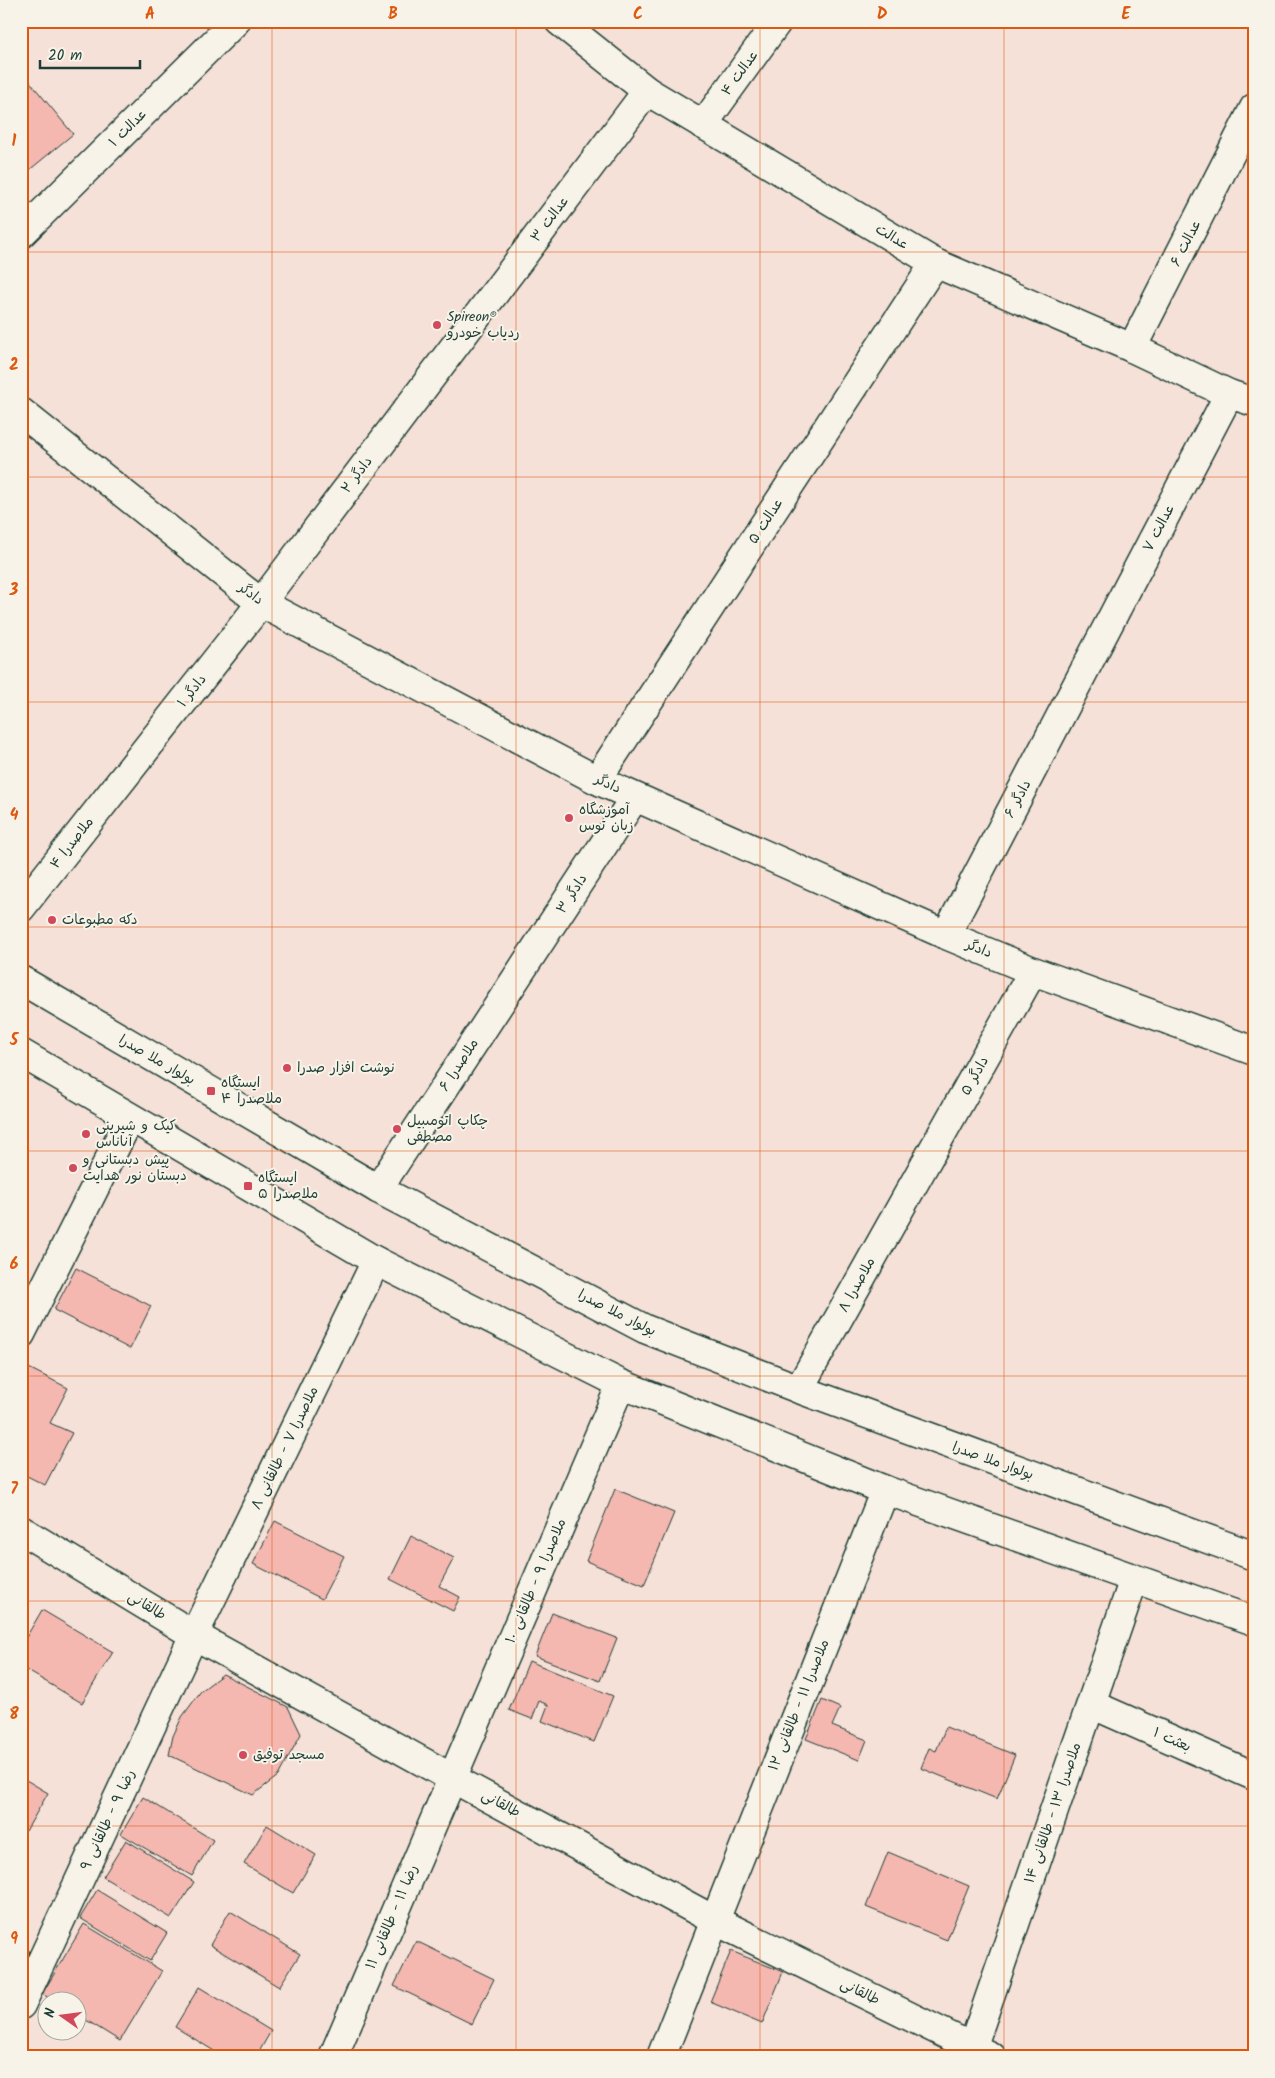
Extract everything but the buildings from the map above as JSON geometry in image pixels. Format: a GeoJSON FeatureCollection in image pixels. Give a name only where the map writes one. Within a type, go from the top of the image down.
{"type":"FeatureCollection","features":[{"type":"Feature","properties":{"kind":"street","name":"عدالت ۱"},"geometry":{"type":"LineString","coordinates":[[21,234],[236,21]]}},
{"type":"Feature","properties":{"kind":"street","name":"عدالت"},"geometry":{"type":"LineString","coordinates":[[559,21],[647,91],[935,263],[1242,398]]}},
{"type":"Feature","properties":{"kind":"street","name":"عدالت ۴"},"geometry":{"type":"LineString","coordinates":[[703,125],[778,21]]}},
{"type":"Feature","properties":{"kind":"street","name":"عدالت ۳"},"geometry":{"type":"LineString","coordinates":[[453,348],[647,91]]}},
{"type":"Feature","properties":{"kind":"street","name":"عدالت ۶"},"geometry":{"type":"LineString","coordinates":[[1132,348],[1254,108]]}},
{"type":"Feature","properties":{"kind":"street","name":"عدالت ۵"},"geometry":{"type":"LineString","coordinates":[[597,780],[935,263]]}},
{"type":"Feature","properties":{"kind":"street","name":"دادگر ۲"},"geometry":{"type":"LineString","coordinates":[[261,603],[453,348]]}},
{"type":"Feature","properties":{"kind":"street","name":"عدالت ۷"},"geometry":{"type":"LineString","coordinates":[[1089,663],[1242,398]]}},
{"type":"Feature","properties":{"kind":"street","name":"دادگر"},"geometry":{"type":"LineString","coordinates":[[21,412],[261,603],[597,780],[946,935],[1034,971],[1254,1051]]}},
{"type":"Feature","properties":{"kind":"street","name":"دادگر ۱"},"geometry":{"type":"LineString","coordinates":[[123,779],[261,603]]}},
{"type":"Feature","properties":{"kind":"street","name":"دادگر ۶"},"geometry":{"type":"LineString","coordinates":[[946,935],[1089,663]]}},
{"type":"Feature","properties":{"kind":"street","name":"ملاصدرا ۴"},"geometry":{"type":"LineString","coordinates":[[21,908],[123,779]]}},
{"type":"Feature","properties":{"kind":"street","name":"دادگر ۳"},"geometry":{"type":"LineString","coordinates":[[508,992],[635,797]]}},
{"type":"Feature","properties":{"kind":"street","name":"دادگر ۵"},"geometry":{"type":"LineString","coordinates":[[916,1180],[1034,971]]}},
{"type":"Feature","properties":{"kind":"street","name":"بولوار ملا صدرا"},"geometry":{"type":"LineString","coordinates":[[21,980],[378,1189],[645,1328],[799,1390],[1254,1556]]}},
{"type":"Feature","properties":{"kind":"street","name":"ملاصدرا ۶"},"geometry":{"type":"LineString","coordinates":[[378,1189],[508,992]]}},
{"type":"Feature","properties":{"kind":"street"},"geometry":{"type":"LineString","coordinates":[[21,1053],[376,1261],[621,1384],[885,1490],[1254,1621]]}},
{"type":"Feature","properties":{"kind":"street"},"geometry":{"type":"LineString","coordinates":[[21,1334],[130,1118]]}},
{"type":"Feature","properties":{"kind":"street","name":"ملاصدرا ۸"},"geometry":{"type":"LineString","coordinates":[[799,1390],[916,1180]]}},
{"type":"Feature","properties":{"kind":"street","name":"ملاصدرا ۷ - طالقانی ۸"},"geometry":{"type":"LineString","coordinates":[[194,1635],[376,1261]]}},
{"type":"Feature","properties":{"kind":"street","name":"ملاصدرا ۹ - طالقانی ۱۰"},"geometry":{"type":"LineString","coordinates":[[452,1778],[621,1384]]}},
{"type":"Feature","properties":{"kind":"street","name":"ملاصدرا ۱۱ - طالقانی ۱۲"},"geometry":{"type":"LineString","coordinates":[[661,2057],[885,1490]]}},
{"type":"Feature","properties":{"kind":"street","name":"طالقانی"},"geometry":{"type":"LineString","coordinates":[[21,1530],[194,1635],[452,1778],[714,1920],[978,2054]]}},
{"type":"Feature","properties":{"kind":"street","name":"ملاصدرا ۱۳ - طالقانی ۱۴"},"geometry":{"type":"LineString","coordinates":[[978,2054],[1091,1704],[1134,1578]]}},
{"type":"Feature","properties":{"kind":"street","name":"رضا ۹ - طالقانی ۹"},"geometry":{"type":"LineString","coordinates":[[21,2005],[194,1635]]}},
{"type":"Feature","properties":{"kind":"street","name":"بعثت ۱"},"geometry":{"type":"LineString","coordinates":[[1091,1704],[1254,1776]]}},
{"type":"Feature","properties":{"kind":"street","name":"رضا ۱۱ - طالقانی ۱۱"},"geometry":{"type":"LineString","coordinates":[[333,2057],[452,1778]]}},
{"type":"Feature","properties":{"kind":"place","name":"Spireon® ردیاب خودرو"},"geometry":{"type":"Point","coordinates":[437,325]}},
{"type":"Feature","properties":{"kind":"place","name":"آموزشگاه زبان توس"},"geometry":{"type":"Point","coordinates":[569,818]}},
{"type":"Feature","properties":{"kind":"place","name":"دکه مطبوعات"},"geometry":{"type":"Point","coordinates":[52,920]}},
{"type":"Feature","properties":{"kind":"place","name":"نوشت افزار صدرا"},"geometry":{"type":"Point","coordinates":[287,1068]}},
{"type":"Feature","properties":{"kind":"place","name":"ایستگاه ملاصدرا ۴"},"geometry":{"type":"Point","coordinates":[211,1091]}},
{"type":"Feature","properties":{"kind":"place","name":"چکاپ اتومىبیل مصطفی"},"geometry":{"type":"Point","coordinates":[397,1129]}},
{"type":"Feature","properties":{"kind":"place","name":"کیک و شیرینی آناناس"},"geometry":{"type":"Point","coordinates":[86,1134]}},
{"type":"Feature","properties":{"kind":"place","name":"پیش دبستانی و دبستان نور هدایت"},"geometry":{"type":"Point","coordinates":[73,1168]}},
{"type":"Feature","properties":{"kind":"place","name":"ایستگاه ملاصدرا ۵"},"geometry":{"type":"Point","coordinates":[248,1186]}},
{"type":"Feature","properties":{"kind":"place","name":"مسجد توفیق"},"geometry":{"type":"Point","coordinates":[243,1755]}}]}
